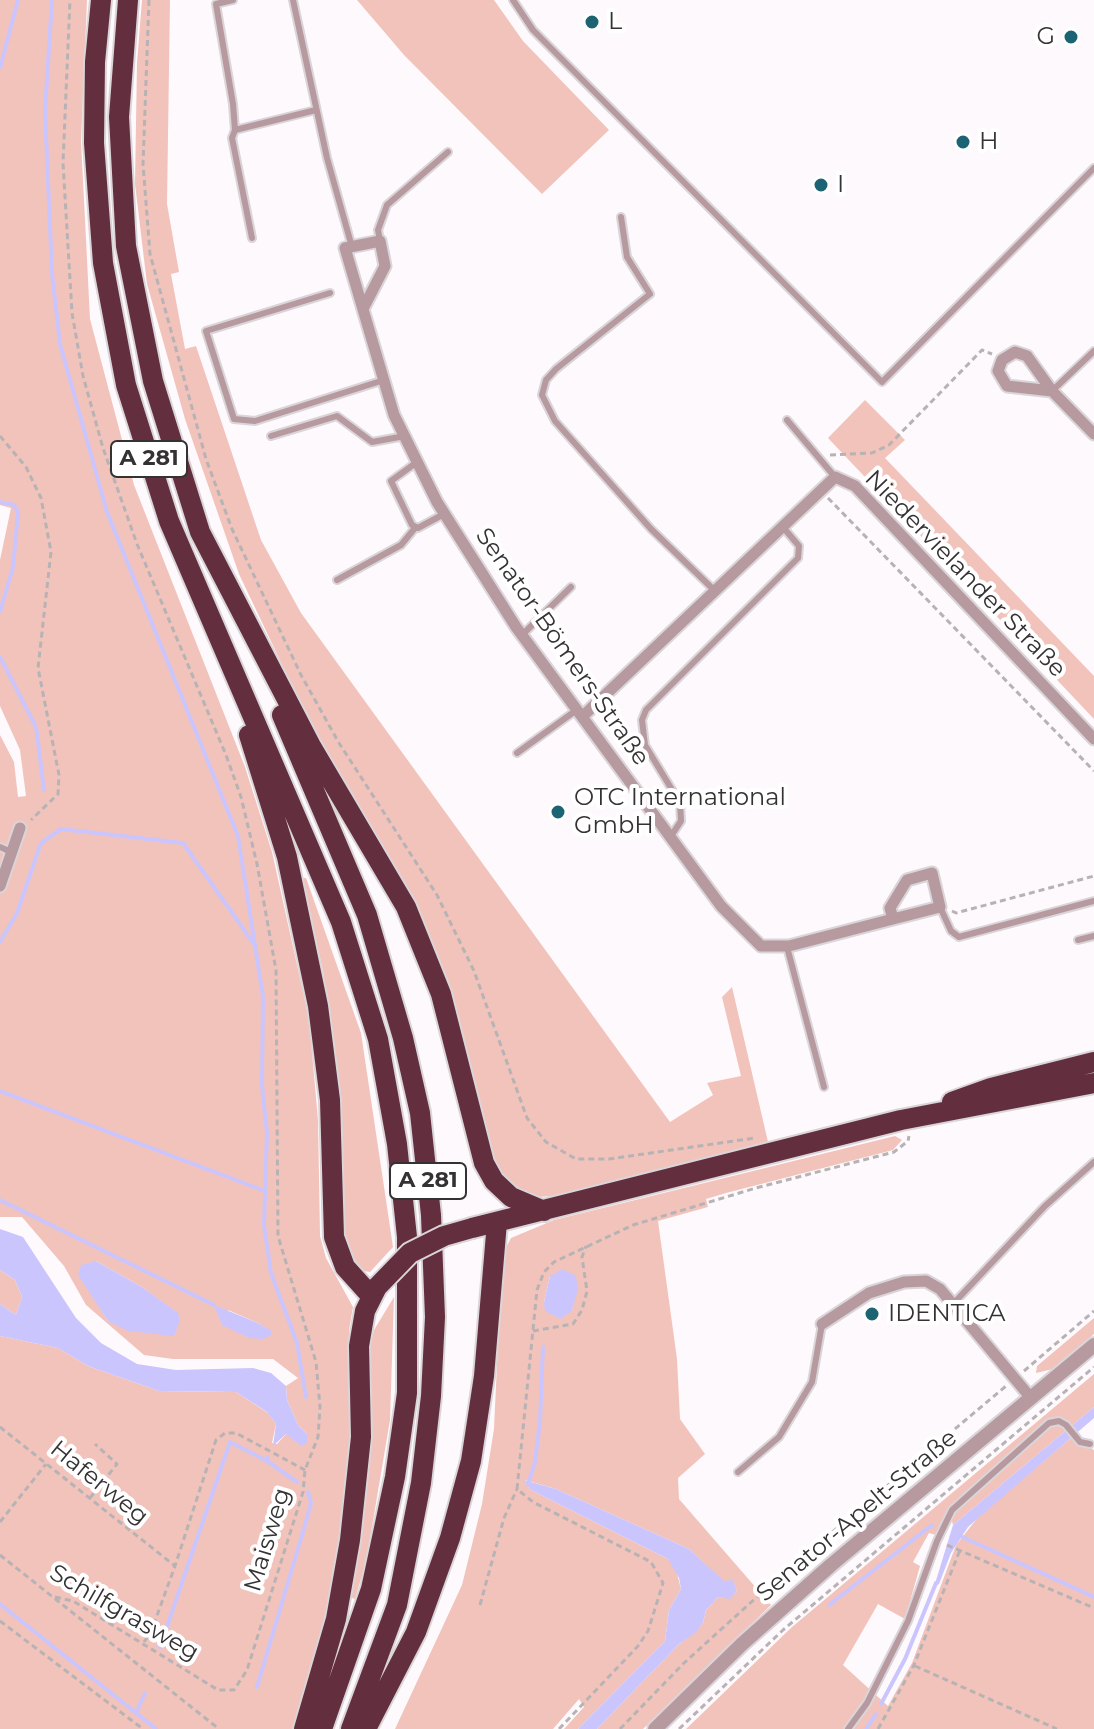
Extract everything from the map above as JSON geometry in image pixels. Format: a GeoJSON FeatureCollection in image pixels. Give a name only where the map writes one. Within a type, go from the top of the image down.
{"type":"FeatureCollection","features":[{"type":"Feature","properties":{"kind":"highway","name":"A 281"},"geometry":{"type":"LineString","coordinates":[[101,0],[95,62],[94,143],[103,263],[126,385],[169,521],[231,669],[319,864],[373,1024],[397,1144],[407,1237],[407,1393],[395,1477],[371,1589],[322,1729]]}},
{"type":"Feature","properties":{"kind":"highway","name":"A 281"},"geometry":{"type":"LineString","coordinates":[[128,0],[119,117],[126,246],[153,381],[200,532],[260,651],[296,754],[367,915],[403,1038],[420,1113],[431,1215],[435,1317],[431,1396],[421,1483],[397,1605],[351,1729]]}},
{"type":"Feature","properties":{"kind":"highway"},"geometry":{"type":"LineString","coordinates":[[260,651],[311,746],[406,907],[441,994],[484,1163],[494,1181],[511,1197],[544,1211]]}},
{"type":"Feature","properties":{"kind":"highway"},"geometry":{"type":"LineString","coordinates":[[231,669],[287,857],[318,1006],[330,1100],[334,1237],[345,1267],[375,1291]]}},
{"type":"Feature","properties":{"kind":"highway"},"geometry":{"type":"LineString","coordinates":[[906,1120],[991,1088],[1094,1062]]}},
{"type":"Feature","properties":{"kind":"highway"},"geometry":{"type":"LineString","coordinates":[[304,1729],[336,1619],[350,1540],[361,1437],[361,1323],[375,1291],[410,1253],[444,1236],[472,1228],[906,1120],[1094,1083]]}},
{"type":"Feature","properties":{"kind":"highway"},"geometry":{"type":"LineString","coordinates":[[366,1729],[416,1632],[450,1538],[471,1461],[484,1376],[497,1222]]}},
{"type":"Feature","properties":{"kind":"street"},"geometry":{"type":"LineString","coordinates":[[352,247],[380,241],[385,266],[364,307]]}},
{"type":"Feature","properties":{"kind":"street","name":"Senator-Bömers-Straße"},"geometry":{"type":"LineString","coordinates":[[352,247],[345,248],[384,380],[405,436],[444,514],[522,635],[746,936],[761,946],[786,946],[940,907]]}},
{"type":"Feature","properties":{"kind":"street"},"geometry":{"type":"LineString","coordinates":[[1052,391],[1007,386],[998,371],[1002,360],[1015,352],[1027,356],[1052,391],[1094,434]]}},
{"type":"Feature","properties":{"kind":"street"},"geometry":{"type":"LineString","coordinates":[[580,713],[835,477]]}},
{"type":"Feature","properties":{"kind":"street","name":"Niedervielander Straße"},"geometry":{"type":"LineString","coordinates":[[835,477],[855,486],[1094,739]]}},
{"type":"Feature","properties":{"kind":"street"},"geometry":{"type":"LineString","coordinates":[[0,886],[6,849],[20,828]]}},
{"type":"Feature","properties":{"kind":"street"},"geometry":{"type":"LineString","coordinates":[[893,919],[890,908],[907,880],[932,873],[940,907]]}},
{"type":"Feature","properties":{"kind":"street"},"geometry":{"type":"LineString","coordinates":[[822,1324],[869,1293],[904,1282],[926,1281],[940,1289],[1031,1398]]}},
{"type":"Feature","properties":{"kind":"street","name":"Senator-Apelt-Straße"},"geometry":{"type":"LineString","coordinates":[[655,1729],[798,1595],[1094,1345]]}},
{"type":"Feature","properties":{"kind":"lane"},"geometry":{"type":"LineString","coordinates":[[233,0],[216,4],[235,130],[232,138],[252,238]]}},
{"type":"Feature","properties":{"kind":"lane"},"geometry":{"type":"LineString","coordinates":[[293,0],[316,110],[352,247]]}},
{"type":"Feature","properties":{"kind":"lane"},"geometry":{"type":"LineString","coordinates":[[513,0],[533,30],[882,382],[1094,168]]}},
{"type":"Feature","properties":{"kind":"lane"},"geometry":{"type":"LineString","coordinates":[[235,130],[316,110]]}},
{"type":"Feature","properties":{"kind":"lane"},"geometry":{"type":"LineString","coordinates":[[380,241],[378,230],[387,205],[448,152]]}},
{"type":"Feature","properties":{"kind":"lane"},"geometry":{"type":"LineString","coordinates":[[621,217],[627,257],[650,294],[556,369],[546,380],[542,395],[555,421],[651,529],[714,590]]}},
{"type":"Feature","properties":{"kind":"lane"},"geometry":{"type":"LineString","coordinates":[[330,293],[206,331],[234,419],[255,421],[384,380]]}},
{"type":"Feature","properties":{"kind":"lane"},"geometry":{"type":"LineString","coordinates":[[1052,391],[1094,351]]}},
{"type":"Feature","properties":{"kind":"lane"},"geometry":{"type":"LineString","coordinates":[[271,436],[337,416],[372,442],[405,436]]}},
{"type":"Feature","properties":{"kind":"lane"},"geometry":{"type":"LineString","coordinates":[[787,420],[835,477]]}},
{"type":"Feature","properties":{"kind":"lane"},"geometry":{"type":"LineString","coordinates":[[415,528],[391,481],[417,462]]}},
{"type":"Feature","properties":{"kind":"lane"},"geometry":{"type":"LineString","coordinates":[[337,580],[401,545],[415,528],[444,514]]}},
{"type":"Feature","properties":{"kind":"lane"},"geometry":{"type":"LineString","coordinates":[[670,836],[678,829],[682,813],[678,794],[645,745],[641,731],[646,710],[798,558],[799,546],[782,526]]}},
{"type":"Feature","properties":{"kind":"lane"},"geometry":{"type":"LineString","coordinates":[[522,635],[571,587]]}},
{"type":"Feature","properties":{"kind":"lane"},"geometry":{"type":"LineString","coordinates":[[517,753],[580,713]]}},
{"type":"Feature","properties":{"kind":"lane"},"geometry":{"type":"LineString","coordinates":[[940,907],[951,931],[959,937],[1094,901]]}},
{"type":"Feature","properties":{"kind":"lane"},"geometry":{"type":"LineString","coordinates":[[1078,940],[1094,936]]}},
{"type":"Feature","properties":{"kind":"lane"},"geometry":{"type":"LineString","coordinates":[[786,946],[824,1087]]}},
{"type":"Feature","properties":{"kind":"lane"},"geometry":{"type":"LineString","coordinates":[[953,1304],[1045,1206],[1094,1162]]}},
{"type":"Feature","properties":{"kind":"lane"},"geometry":{"type":"LineString","coordinates":[[738,1472],[779,1437],[812,1382],[822,1324]]}},
{"type":"Feature","properties":{"kind":"lane"},"geometry":{"type":"LineString","coordinates":[[848,1729],[867,1703],[908,1621],[937,1541],[952,1510],[1049,1423],[1059,1421],[1090,1444]]}},
{"type":"Feature","properties":{"kind":"path"},"geometry":{"type":"LineString","coordinates":[[70,0],[63,163],[72,313],[83,376],[103,448],[137,544],[241,797],[276,970],[278,1236],[316,1362],[320,1407],[318,1437],[305,1470]]}},
{"type":"Feature","properties":{"kind":"path"},"geometry":{"type":"LineString","coordinates":[[149,0],[143,164],[150,254],[206,459],[232,529],[301,675],[339,743],[437,895],[474,971],[527,1118],[546,1142],[576,1159],[609,1159],[729,1142]]}},
{"type":"Feature","properties":{"kind":"path"},"geometry":{"type":"LineString","coordinates":[[819,455],[872,453],[889,445],[982,350],[1002,360]]}},
{"type":"Feature","properties":{"kind":"path"},"geometry":{"type":"LineString","coordinates":[[0,436],[26,467],[41,498],[51,552],[38,668],[59,775],[58,794],[20,828]]}},
{"type":"Feature","properties":{"kind":"path"},"geometry":{"type":"LineString","coordinates":[[820,489],[1094,771]]}},
{"type":"Feature","properties":{"kind":"path"},"geometry":{"type":"LineString","coordinates":[[940,907],[956,913],[1094,876]]}},
{"type":"Feature","properties":{"kind":"path"},"geometry":{"type":"LineString","coordinates":[[480,1605],[504,1518],[517,1489],[537,1290],[544,1272],[554,1262],[587,1245],[676,1210],[894,1152],[908,1141],[906,1120]]}},
{"type":"Feature","properties":{"kind":"path"},"geometry":{"type":"LineString","coordinates":[[533,1331],[573,1324],[582,1310],[587,1291],[582,1257],[587,1245]]}},
{"type":"Feature","properties":{"kind":"path"},"geometry":{"type":"LineString","coordinates":[[620,1729],[684,1663],[780,1576],[1094,1311]]}},
{"type":"Feature","properties":{"kind":"path"},"geometry":{"type":"LineString","coordinates":[[679,1729],[783,1630],[1094,1367]]}},
{"type":"Feature","properties":{"kind":"path","name":"Haferweg"},"geometry":{"type":"LineString","coordinates":[[0,1427],[175,1566]]}},
{"type":"Feature","properties":{"kind":"path","name":"Maisweg"},"geometry":{"type":"LineString","coordinates":[[143,1643],[151,1632],[175,1566],[216,1440],[225,1433],[236,1433],[305,1470],[303,1492],[247,1670],[234,1690]]}},
{"type":"Feature","properties":{"kind":"path"},"geometry":{"type":"LineString","coordinates":[[90,1498],[117,1464],[95,1444]]}},
{"type":"Feature","properties":{"kind":"path"},"geometry":{"type":"LineString","coordinates":[[0,1522],[46,1464]]}},
{"type":"Feature","properties":{"kind":"path"},"geometry":{"type":"LineString","coordinates":[[517,1489],[533,1502],[651,1562],[663,1583],[648,1631],[638,1646],[559,1729]]}},
{"type":"Feature","properties":{"kind":"path"},"geometry":{"type":"LineString","coordinates":[[946,1544],[1094,1608]]}},
{"type":"Feature","properties":{"kind":"path"},"geometry":{"type":"LineString","coordinates":[[878,1729],[914,1665],[958,1549]]}},
{"type":"Feature","properties":{"kind":"path","name":"Schilfgrasweg"},"geometry":{"type":"LineString","coordinates":[[0,1555],[55,1597],[73,1601],[218,1690],[234,1690]]}},
{"type":"Feature","properties":{"kind":"path"},"geometry":{"type":"LineString","coordinates":[[55,1597],[219,1729]]}},
{"type":"Feature","properties":{"kind":"path"},"geometry":{"type":"LineString","coordinates":[[0,1621],[143,1729]]}},
{"type":"Feature","properties":{"kind":"path"},"geometry":{"type":"LineString","coordinates":[[914,1665],[1057,1729]]}},
{"type":"Feature","properties":{"kind":"path"},"geometry":{"type":"LineString","coordinates":[[867,1703],[888,1714]]}},
{"type":"Feature","properties":{"kind":"shaded area"},"geometry":{"type":"Polygon","coordinates":[[[0,0],[87,0],[81,141],[90,319],[134,485],[245,767],[272,852],[309,1019],[318,1120],[320,1236],[326,1258],[353,1307],[349,1330],[350,1430],[343,1521],[324,1632],[296,1729],[0,1729],[0,1336],[58,1348],[88,1366],[159,1391],[236,1392],[268,1413],[276,1424],[272,1443],[277,1444],[286,1434],[307,1442],[307,1434],[298,1425],[287,1400],[286,1386],[298,1378],[273,1359],[173,1359],[144,1355],[86,1305],[64,1266],[22,1217],[0,1217],[0,735],[14,762],[18,797],[26,796],[20,750],[0,706],[0,560],[11,508],[0,505],[0,0]],[[96,1261],[100,1308],[108,1321],[180,1321],[177,1313],[142,1287],[96,1261]],[[228,1310],[237,1331],[249,1337],[272,1332],[258,1323],[228,1310]]]}},
{"type":"Feature","properties":{"kind":"shaded area"},"geometry":{"type":"Polygon","coordinates":[[[142,0],[170,0],[167,204],[179,272],[171,274],[185,349],[196,346],[261,540],[301,613],[670,1122],[713,1095],[707,1083],[741,1076],[722,997],[732,987],[768,1142],[567,1195],[537,1197],[518,1191],[501,1176],[492,1158],[455,1007],[425,931],[391,860],[304,712],[239,574],[185,419],[147,284],[135,184],[137,63],[142,0]]]}},
{"type":"Feature","properties":{"kind":"shaded area"},"geometry":{"type":"Polygon","coordinates":[[[357,0],[494,0],[523,41],[609,130],[542,194],[404,55],[357,0]]]}},
{"type":"Feature","properties":{"kind":"shaded area"},"geometry":{"type":"Polygon","coordinates":[[[865,400],[905,440],[885,458],[1094,676],[1094,719],[828,438],[865,400]]]}},
{"type":"Feature","properties":{"kind":"shaded area"},"geometry":{"type":"Polygon","coordinates":[[[302,878],[306,878],[361,1033],[393,1247],[370,1272],[357,1270],[346,1251],[334,1047],[323,971],[302,878]]]}},
{"type":"Feature","properties":{"kind":"shaded area"},"geometry":{"type":"Polygon","coordinates":[[[895,1136],[902,1140],[893,1150],[706,1199],[708,1207],[658,1221],[677,1359],[680,1419],[705,1454],[678,1478],[679,1499],[771,1605],[643,1729],[597,1729],[679,1644],[695,1632],[703,1623],[706,1610],[718,1597],[730,1598],[737,1591],[733,1581],[724,1582],[689,1549],[556,1489],[525,1480],[531,1490],[668,1559],[675,1566],[681,1589],[669,1610],[665,1641],[578,1729],[564,1729],[584,1707],[579,1699],[553,1729],[395,1729],[462,1585],[482,1504],[494,1429],[502,1255],[511,1238],[554,1220],[895,1136]],[[550,1276],[544,1302],[572,1310],[574,1300],[550,1276]]]}},
{"type":"Feature","properties":{"kind":"shaded area"},"geometry":{"type":"Polygon","coordinates":[[[0,1229],[23,1237],[76,1318],[101,1343],[137,1364],[176,1370],[253,1368],[271,1373],[286,1386],[287,1400],[298,1425],[307,1434],[307,1443],[301,1446],[286,1434],[273,1446],[276,1424],[267,1412],[236,1392],[159,1391],[88,1366],[58,1348],[0,1336],[0,1304],[16,1315],[22,1297],[15,1280],[0,1270],[0,1229]]]}},
{"type":"Feature","properties":{"kind":"shaded area"},"geometry":{"type":"Polygon","coordinates":[[[96,1261],[142,1287],[178,1313],[180,1321],[174,1336],[128,1331],[108,1321],[78,1275],[81,1265],[96,1261]]]}},
{"type":"Feature","properties":{"kind":"shaded area"},"geometry":{"type":"Polygon","coordinates":[[[563,1269],[576,1276],[578,1289],[572,1310],[561,1319],[545,1311],[544,1302],[550,1276],[563,1269]]]}},
{"type":"Feature","properties":{"kind":"shaded area"},"geometry":{"type":"Polygon","coordinates":[[[0,1270],[15,1280],[22,1297],[16,1315],[0,1304],[0,1270]]]}},
{"type":"Feature","properties":{"kind":"shaded area"},"geometry":{"type":"Polygon","coordinates":[[[394,1297],[390,1420],[366,1562],[355,1599],[350,1597],[369,1471],[371,1343],[374,1330],[394,1297]]]}},
{"type":"Feature","properties":{"kind":"shaded area"},"geometry":{"type":"Polygon","coordinates":[[[214,1305],[258,1323],[272,1331],[271,1335],[263,1339],[249,1338],[222,1325],[214,1305]]]}},
{"type":"Feature","properties":{"kind":"shaded area"},"geometry":{"type":"Polygon","coordinates":[[[1094,1318],[1094,1334],[1053,1369],[1036,1373],[1037,1366],[1094,1318]]]}},
{"type":"Feature","properties":{"kind":"shaded area"},"geometry":{"type":"Polygon","coordinates":[[[1094,1374],[1094,1407],[953,1525],[949,1511],[936,1535],[929,1533],[913,1562],[920,1566],[905,1619],[878,1604],[843,1665],[888,1706],[912,1663],[956,1545],[979,1516],[1071,1438],[1094,1450],[1094,1729],[686,1729],[792,1627],[1094,1374]]]}},
{"type":"Feature","properties":{"kind":"shaded area"},"geometry":{"type":"Polygon","coordinates":[[[1094,1407],[1094,1418],[968,1527],[951,1553],[939,1584],[934,1587],[953,1525],[1094,1407]]]}},
{"type":"Feature","properties":{"kind":"shaded area"},"geometry":{"type":"Polygon","coordinates":[[[524,1480],[556,1489],[689,1549],[724,1581],[733,1580],[737,1591],[730,1599],[718,1597],[706,1610],[703,1623],[695,1633],[679,1644],[597,1729],[578,1729],[665,1641],[669,1610],[681,1589],[679,1578],[668,1559],[531,1490],[524,1480]]]}},
{"type":"Feature","properties":{"kind":"waterway"},"geometry":{"type":"LineString","coordinates":[[0,68],[18,0]]}},
{"type":"Feature","properties":{"kind":"waterway"},"geometry":{"type":"LineString","coordinates":[[52,0],[45,111],[52,273],[60,344],[107,512],[238,836],[263,997],[262,1085],[267,1133],[264,1225],[271,1273],[297,1343],[306,1397]]}},
{"type":"Feature","properties":{"kind":"waterway"},"geometry":{"type":"LineString","coordinates":[[0,502],[14,505],[18,512],[13,567],[0,612]]}},
{"type":"Feature","properties":{"kind":"waterway"},"geometry":{"type":"LineString","coordinates":[[0,657],[36,727],[44,790]]}},
{"type":"Feature","properties":{"kind":"waterway"},"geometry":{"type":"LineString","coordinates":[[0,942],[17,913],[41,843],[61,829],[183,843],[256,947]]}},
{"type":"Feature","properties":{"kind":"waterway"},"geometry":{"type":"LineString","coordinates":[[0,1091],[265,1191]]}},
{"type":"Feature","properties":{"kind":"waterway"},"geometry":{"type":"LineString","coordinates":[[0,1200],[214,1305]]}},
{"type":"Feature","properties":{"kind":"waterway"},"geometry":{"type":"LineString","coordinates":[[528,1484],[535,1462],[540,1421],[543,1347]]}},
{"type":"Feature","properties":{"kind":"waterway"},"geometry":{"type":"LineString","coordinates":[[160,1647],[230,1442],[267,1461],[268,1457]]}},
{"type":"Feature","properties":{"kind":"waterway"},"geometry":{"type":"LineString","coordinates":[[267,1461],[297,1482]]}},
{"type":"Feature","properties":{"kind":"waterway"},"geometry":{"type":"LineString","coordinates":[[257,1687],[311,1503],[308,1492]]}},
{"type":"Feature","properties":{"kind":"waterway"},"geometry":{"type":"LineString","coordinates":[[829,1605],[932,1525]]}},
{"type":"Feature","properties":{"kind":"waterway"},"geometry":{"type":"LineString","coordinates":[[958,1535],[1094,1597]]}},
{"type":"Feature","properties":{"kind":"waterway"},"geometry":{"type":"LineString","coordinates":[[881,1704],[905,1659],[936,1583]]}},
{"type":"Feature","properties":{"kind":"waterway"},"geometry":{"type":"LineString","coordinates":[[0,1604],[136,1713]]}},
{"type":"Feature","properties":{"kind":"waterway"},"geometry":{"type":"LineString","coordinates":[[145,1693],[136,1713],[156,1729]]}},
{"type":"Feature","properties":{"kind":"waterway"},"geometry":{"type":"LineString","coordinates":[[866,1729],[876,1714]]}},
{"type":"Feature","properties":{"kind":"place","name":"L"},"geometry":{"type":"Point","coordinates":[592,22]}},
{"type":"Feature","properties":{"kind":"place","name":"G"},"geometry":{"type":"Point","coordinates":[1071,37]}},
{"type":"Feature","properties":{"kind":"place","name":"H"},"geometry":{"type":"Point","coordinates":[963,142]}},
{"type":"Feature","properties":{"kind":"place","name":"I"},"geometry":{"type":"Point","coordinates":[821,185]}},
{"type":"Feature","properties":{"kind":"place","name":"OTC International GmbH"},"geometry":{"type":"Point","coordinates":[558,812]}},
{"type":"Feature","properties":{"kind":"place","name":"IDENTICA"},"geometry":{"type":"Point","coordinates":[872,1314]}}]}
